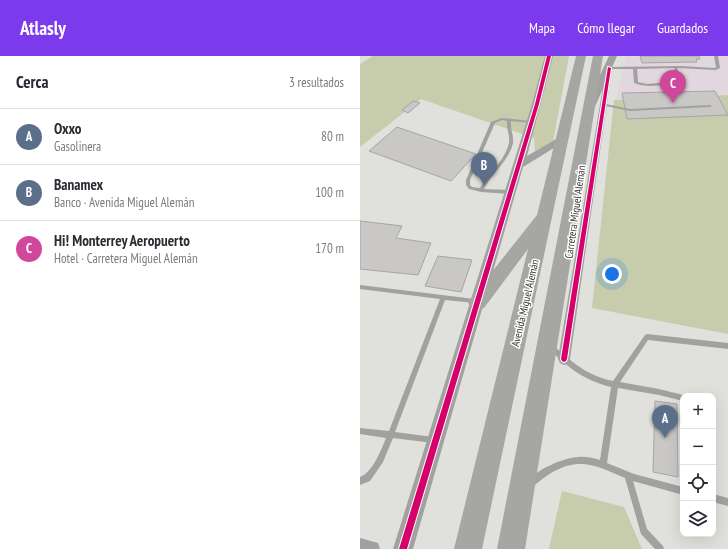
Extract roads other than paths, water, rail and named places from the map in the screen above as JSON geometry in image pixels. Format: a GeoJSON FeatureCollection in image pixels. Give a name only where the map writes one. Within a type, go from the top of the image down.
{"type":"FeatureCollection","features":[{"type":"Feature","properties":{"kind":"highway"},"geometry":{"type":"LineString","coordinates":[[568,114],[573,56]]}},
{"type":"Feature","properties":{"kind":"highway","name":"Avenida Miguel Alemán"},"geometry":{"type":"LineString","coordinates":[[468,549],[546,215],[581,56]]}},
{"type":"Feature","properties":{"kind":"highway"},"geometry":{"type":"LineString","coordinates":[[511,549],[548,344],[603,62]]}},
{"type":"Feature","properties":{"kind":"highway"},"geometry":{"type":"LineString","coordinates":[[477,302],[546,215]]}},
{"type":"Feature","properties":{"kind":"street"},"geometry":{"type":"LineString","coordinates":[[403,549],[531,122],[549,56]]}},
{"type":"Feature","properties":{"kind":"street"},"geometry":{"type":"LineString","coordinates":[[603,62],[613,56]]}},
{"type":"Feature","properties":{"kind":"street","name":"Carretera Miguel Alemán"},"geometry":{"type":"LineString","coordinates":[[564,359],[595,108]]}},
{"type":"Feature","properties":{"kind":"street"},"geometry":{"type":"LineString","coordinates":[[518,165],[562,140]]}},
{"type":"Feature","properties":{"kind":"street"},"geometry":{"type":"LineString","coordinates":[[360,546],[372,549]]}},
{"type":"Feature","properties":{"kind":"lane"},"geometry":{"type":"LineString","coordinates":[[603,62],[635,68],[675,67],[716,69],[718,68],[716,56]]}},
{"type":"Feature","properties":{"kind":"lane"},"geometry":{"type":"LineString","coordinates":[[635,68],[636,83],[647,85],[681,82],[675,67]]}},
{"type":"Feature","properties":{"kind":"lane"},"geometry":{"type":"LineString","coordinates":[[595,108],[636,110],[710,106]]}},
{"type":"Feature","properties":{"kind":"lane"},"geometry":{"type":"LineString","coordinates":[[510,192],[471,188],[468,180],[493,122],[497,120],[509,120],[531,122]]}},
{"type":"Feature","properties":{"kind":"lane"},"geometry":{"type":"LineString","coordinates":[[481,190],[486,179],[500,165],[508,150],[511,140],[508,129],[509,120]]}},
{"type":"Feature","properties":{"kind":"lane"},"geometry":{"type":"LineString","coordinates":[[360,287],[443,296],[477,302]]}},
{"type":"Feature","properties":{"kind":"lane"},"geometry":{"type":"LineString","coordinates":[[360,482],[367,478],[376,469],[443,296]]}},
{"type":"Feature","properties":{"kind":"lane"},"geometry":{"type":"LineString","coordinates":[[603,465],[615,384],[646,337],[728,346]]}},
{"type":"Feature","properties":{"kind":"lane"},"geometry":{"type":"LineString","coordinates":[[548,344],[564,359],[584,374],[615,384],[680,397]]}},
{"type":"Feature","properties":{"kind":"lane"},"geometry":{"type":"LineString","coordinates":[[360,431],[435,440]]}},
{"type":"Feature","properties":{"kind":"lane"},"geometry":{"type":"LineString","coordinates":[[521,496],[523,491],[534,481],[559,466],[572,461],[581,460],[603,465],[628,475],[680,490]]}},
{"type":"Feature","properties":{"kind":"lane"},"geometry":{"type":"LineString","coordinates":[[628,475],[644,531],[660,549]]}},
{"type":"Feature","properties":{"kind":"lane"},"geometry":{"type":"LineString","coordinates":[[716,499],[728,502]]}},
{"type":"Feature","properties":{"kind":"place","name":"Hi! Monterrey Aeropuerto"},"geometry":{"type":"Point","coordinates":[673,103]}},
{"type":"Feature","properties":{"kind":"place","name":"Banamex"},"geometry":{"type":"Point","coordinates":[484,185]}},
{"type":"Feature","properties":{"kind":"place","name":"Oxxo"},"geometry":{"type":"Point","coordinates":[665,438]}}]}
